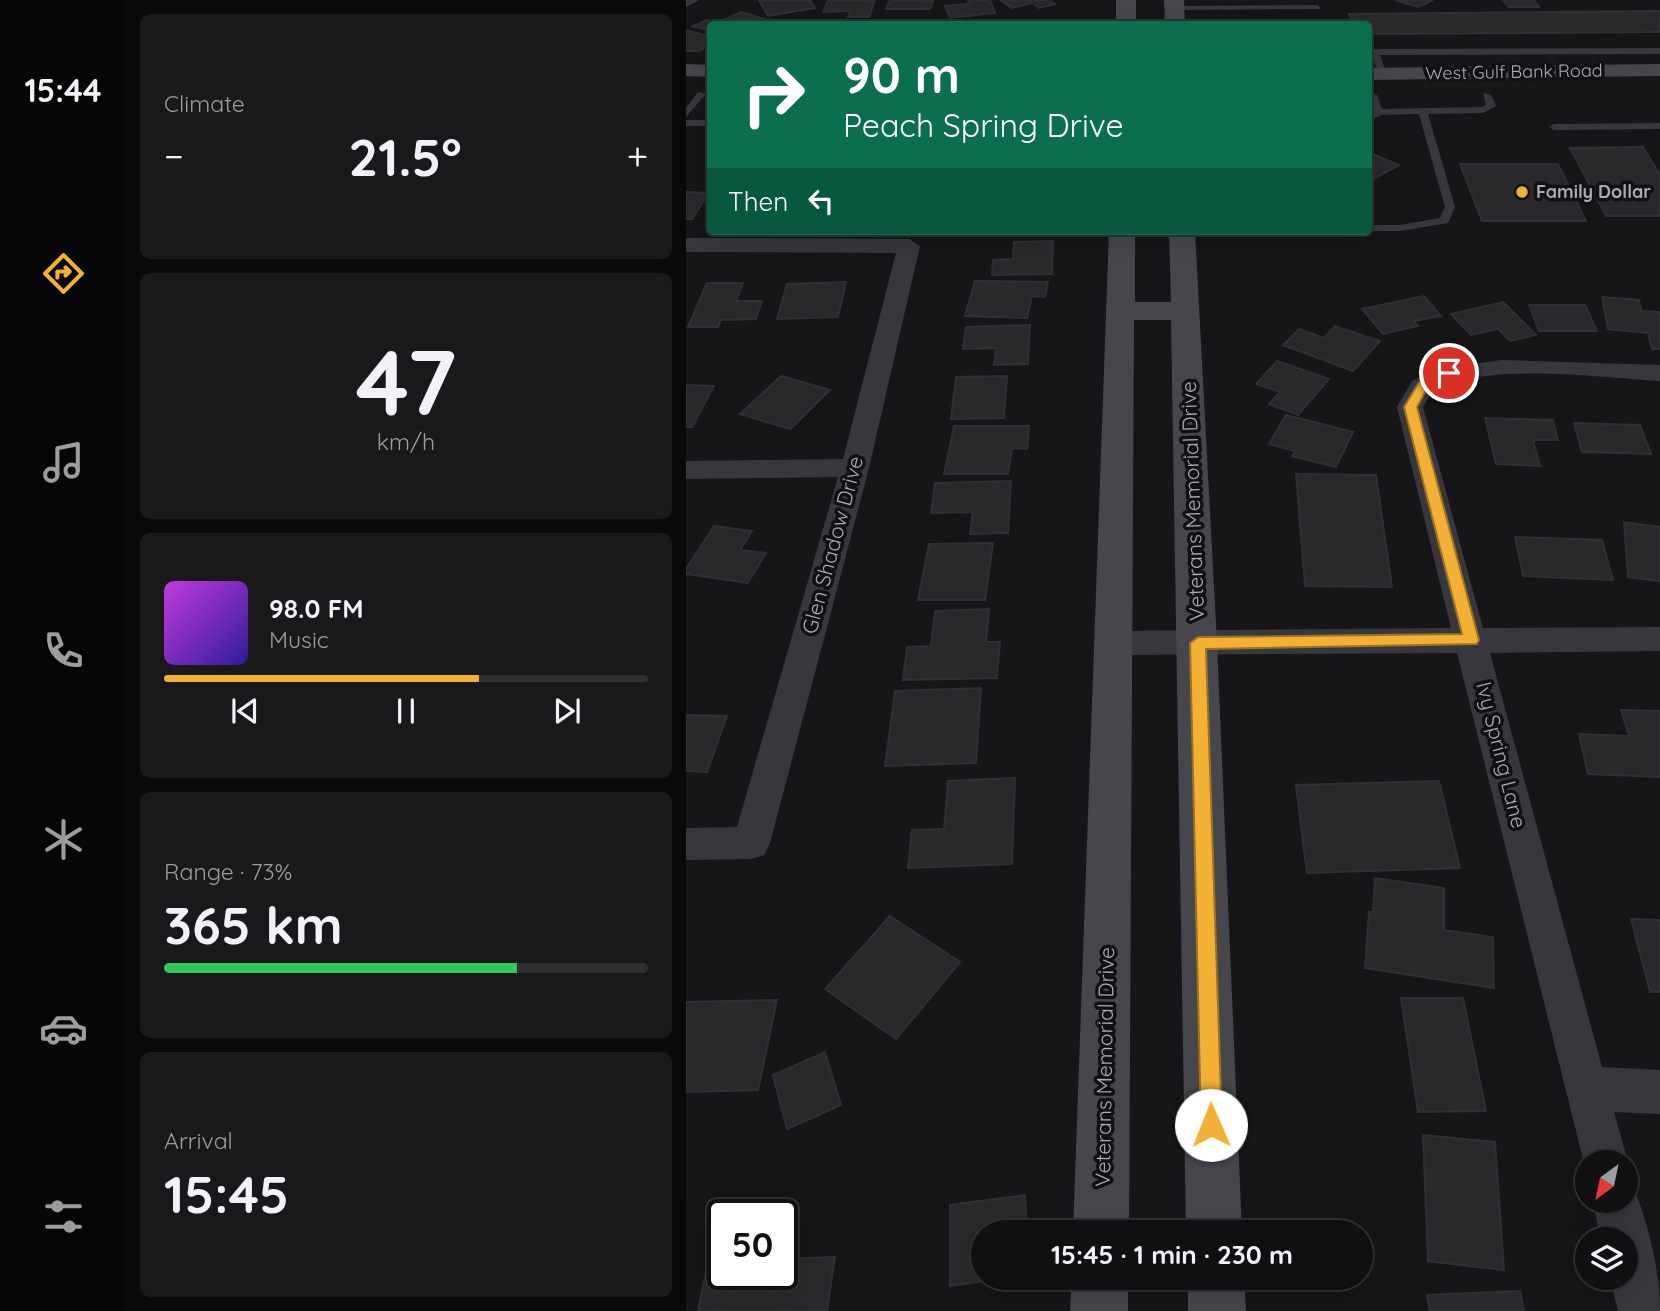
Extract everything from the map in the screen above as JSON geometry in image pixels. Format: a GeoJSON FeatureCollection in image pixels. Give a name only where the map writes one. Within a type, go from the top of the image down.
{"type":"FeatureCollection","features":[{"type":"Feature","properties":{"kind":"main road"},"geometry":{"type":"LineString","coordinates":[[1126,0],[1126,21]]}},
{"type":"Feature","properties":{"kind":"main road"},"geometry":{"type":"LineString","coordinates":[[686,70],[707,71]]}},
{"type":"Feature","properties":{"kind":"main road","name":"West Gulf Bank Road"},"geometry":{"type":"LineString","coordinates":[[1374,90],[1660,70]]}},
{"type":"Feature","properties":{"kind":"main road","name":"West Gulf Bank Road"},"geometry":{"type":"LineString","coordinates":[[1374,90],[1513,94]]}},
{"type":"Feature","properties":{"kind":"main road","name":"Veterans Memorial Drive"},"geometry":{"type":"LineString","coordinates":[[1101,1220],[1122,235]]}},
{"type":"Feature","properties":{"kind":"main road","name":"Veterans Memorial Drive"},"geometry":{"type":"LineString","coordinates":[[1182,235],[1198,643],[1214,1220]]}},
{"type":"Feature","properties":{"kind":"main road"},"geometry":{"type":"LineString","coordinates":[[1121,311],[1185,311]]}},
{"type":"Feature","properties":{"kind":"main road"},"geometry":{"type":"LineString","coordinates":[[1099,1311],[1100,1290]]}},
{"type":"Feature","properties":{"kind":"main road"},"geometry":{"type":"LineString","coordinates":[[1216,1290],[1217,1311]]}},
{"type":"Feature","properties":{"kind":"street"},"geometry":{"type":"LineString","coordinates":[[686,2],[691,0]]}},
{"type":"Feature","properties":{"kind":"street","name":"Glen Shadow Drive"},"geometry":{"type":"LineString","coordinates":[[686,246],[909,246],[855,468],[751,843],[686,844]]}},
{"type":"Feature","properties":{"kind":"street","name":"Ivy Spring Lane"},"geometry":{"type":"LineString","coordinates":[[1602,1150],[1410,407],[1423,385],[1455,372],[1564,368],[1660,373]]}},
{"type":"Feature","properties":{"kind":"street"},"geometry":{"type":"LineString","coordinates":[[686,470],[855,468]]}},
{"type":"Feature","properties":{"kind":"street"},"geometry":{"type":"LineString","coordinates":[[1115,643],[1660,639]]}},
{"type":"Feature","properties":{"kind":"street"},"geometry":{"type":"LineString","coordinates":[[1586,1087],[1660,1091]]}},
{"type":"Feature","properties":{"kind":"street"},"geometry":{"type":"LineString","coordinates":[[1638,1290],[1643,1311]]}},
{"type":"Feature","properties":{"kind":"lane"},"geometry":{"type":"LineString","coordinates":[[1175,11],[1318,7]]}},
{"type":"Feature","properties":{"kind":"lane"},"geometry":{"type":"LineString","coordinates":[[1486,94],[1491,106],[1489,108],[1423,111],[1374,90],[1375,52],[1660,51]]}},
{"type":"Feature","properties":{"kind":"lane"},"geometry":{"type":"LineString","coordinates":[[686,114],[699,94]]}},
{"type":"Feature","properties":{"kind":"lane"},"geometry":{"type":"LineString","coordinates":[[1372,228],[1401,228],[1444,220],[1450,207],[1423,111]]}},
{"type":"Feature","properties":{"kind":"lane"},"geometry":{"type":"LineString","coordinates":[[686,122],[707,123]]}},
{"type":"Feature","properties":{"kind":"lane"},"geometry":{"type":"LineString","coordinates":[[1553,127],[1660,126]]}},
{"type":"Feature","properties":{"kind":"building"},"geometry":{"type":"Polygon","coordinates":[[[759,0],[810,0],[815,8],[768,16],[759,0]]]}},
{"type":"Feature","properties":{"kind":"building"},"geometry":{"type":"Polygon","coordinates":[[[828,0],[875,0],[869,17],[848,17],[850,11],[823,12],[828,0]]]}},
{"type":"Feature","properties":{"kind":"building"},"geometry":{"type":"Polygon","coordinates":[[[890,0],[933,1],[930,9],[886,9],[890,0]]]}},
{"type":"Feature","properties":{"kind":"building"},"geometry":{"type":"Polygon","coordinates":[[[968,0],[990,0],[995,13],[950,18],[945,6],[969,4],[968,0]]]}},
{"type":"Feature","properties":{"kind":"building"},"geometry":{"type":"Polygon","coordinates":[[[1000,0],[1049,0],[1055,4],[1039,8],[1032,3],[1012,8],[1000,0]]]}},
{"type":"Feature","properties":{"kind":"building"},"geometry":{"type":"Polygon","coordinates":[[[1395,0],[1433,0],[1418,7],[1395,0]]]}},
{"type":"Feature","properties":{"kind":"building"},"geometry":{"type":"Polygon","coordinates":[[[1503,0],[1534,0],[1539,7],[1508,7],[1503,0]]]}},
{"type":"Feature","properties":{"kind":"building"},"geometry":{"type":"Polygon","coordinates":[[[1660,11],[1660,32],[1375,34],[1372,33],[1372,21],[1351,21],[1349,14],[1660,11]]]}},
{"type":"Feature","properties":{"kind":"building"},"geometry":{"type":"Polygon","coordinates":[[[741,12],[765,19],[760,21],[721,21],[741,12]]]}},
{"type":"Feature","properties":{"kind":"building"},"geometry":{"type":"Polygon","coordinates":[[[707,20],[710,21],[707,21],[707,30],[693,26],[707,20]]]}},
{"type":"Feature","properties":{"kind":"building"},"geometry":{"type":"Polygon","coordinates":[[[686,30],[707,36],[707,47],[699,51],[686,51],[686,30]]]}},
{"type":"Feature","properties":{"kind":"building"},"geometry":{"type":"Polygon","coordinates":[[[1643,147],[1660,175],[1660,216],[1606,216],[1570,148],[1643,147]]]}},
{"type":"Feature","properties":{"kind":"building"},"geometry":{"type":"Polygon","coordinates":[[[1372,154],[1399,165],[1372,180],[1372,154]]]}},
{"type":"Feature","properties":{"kind":"building","name":"Family Dollar"},"geometry":{"type":"Polygon","coordinates":[[[1460,164],[1558,164],[1586,221],[1482,221],[1460,164]]]}},
{"type":"Feature","properties":{"kind":"building"},"geometry":{"type":"Polygon","coordinates":[[[686,192],[707,193],[692,219],[686,219],[686,192]]]}},
{"type":"Feature","properties":{"kind":"building"},"geometry":{"type":"Polygon","coordinates":[[[1053,241],[1052,274],[992,275],[993,260],[1013,259],[1014,242],[1053,241]]]}},
{"type":"Feature","properties":{"kind":"building"},"geometry":{"type":"Polygon","coordinates":[[[975,281],[1048,282],[1045,297],[1032,296],[1027,318],[965,316],[975,281]]]}},
{"type":"Feature","properties":{"kind":"building"},"geometry":{"type":"Polygon","coordinates":[[[846,282],[838,317],[777,319],[787,284],[846,282]]]}},
{"type":"Feature","properties":{"kind":"building"},"geometry":{"type":"Polygon","coordinates":[[[707,283],[743,283],[736,301],[762,301],[756,319],[721,320],[718,327],[688,327],[707,283]]]}},
{"type":"Feature","properties":{"kind":"building"},"geometry":{"type":"Polygon","coordinates":[[[1424,296],[1441,316],[1414,321],[1418,326],[1383,334],[1362,309],[1424,296]]]}},
{"type":"Feature","properties":{"kind":"building"},"geometry":{"type":"Polygon","coordinates":[[[1602,297],[1639,300],[1641,311],[1660,312],[1660,349],[1652,349],[1648,333],[1608,329],[1602,297]]]}},
{"type":"Feature","properties":{"kind":"building"},"geometry":{"type":"Polygon","coordinates":[[[1503,302],[1536,335],[1510,341],[1498,329],[1471,335],[1451,314],[1503,302]]]}},
{"type":"Feature","properties":{"kind":"building"},"geometry":{"type":"Polygon","coordinates":[[[1529,305],[1585,305],[1597,331],[1539,331],[1529,305]]]}},
{"type":"Feature","properties":{"kind":"building"},"geometry":{"type":"Polygon","coordinates":[[[1030,325],[1028,364],[994,365],[996,348],[963,349],[966,327],[1030,325]]]}},
{"type":"Feature","properties":{"kind":"building"},"geometry":{"type":"Polygon","coordinates":[[[1335,326],[1380,341],[1353,371],[1283,345],[1299,329],[1324,338],[1335,326]]]}},
{"type":"Feature","properties":{"kind":"building"},"geometry":{"type":"Polygon","coordinates":[[[1277,361],[1329,379],[1298,415],[1269,404],[1280,392],[1256,384],[1277,361]]]}},
{"type":"Feature","properties":{"kind":"building"},"geometry":{"type":"Polygon","coordinates":[[[781,376],[830,390],[790,429],[740,414],[781,376]]]}},
{"type":"Feature","properties":{"kind":"building"},"geometry":{"type":"Polygon","coordinates":[[[1007,376],[1004,418],[951,419],[956,377],[1007,376]]]}},
{"type":"Feature","properties":{"kind":"building"},"geometry":{"type":"Polygon","coordinates":[[[686,385],[714,386],[692,427],[686,427],[686,385]]]}},
{"type":"Feature","properties":{"kind":"building"},"geometry":{"type":"Polygon","coordinates":[[[1286,415],[1353,432],[1336,467],[1292,456],[1295,451],[1269,444],[1286,415]]]}},
{"type":"Feature","properties":{"kind":"building"},"geometry":{"type":"Polygon","coordinates":[[[1485,418],[1553,420],[1558,440],[1533,440],[1540,466],[1496,464],[1485,418]]]}},
{"type":"Feature","properties":{"kind":"building"},"geometry":{"type":"Polygon","coordinates":[[[1574,423],[1640,425],[1651,454],[1582,452],[1574,423]]]}},
{"type":"Feature","properties":{"kind":"building"},"geometry":{"type":"Polygon","coordinates":[[[954,426],[1029,426],[1027,449],[1012,448],[1008,474],[944,474],[954,426]]]}},
{"type":"Feature","properties":{"kind":"building"},"geometry":{"type":"Polygon","coordinates":[[[1296,474],[1376,475],[1392,587],[1305,586],[1296,474]]]}},
{"type":"Feature","properties":{"kind":"building"},"geometry":{"type":"Polygon","coordinates":[[[1011,481],[1008,533],[970,534],[973,512],[931,513],[935,483],[1011,481]]]}},
{"type":"Feature","properties":{"kind":"building"},"geometry":{"type":"Polygon","coordinates":[[[1624,522],[1660,527],[1660,581],[1628,577],[1624,522]]]}},
{"type":"Feature","properties":{"kind":"building"},"geometry":{"type":"Polygon","coordinates":[[[714,526],[752,531],[740,550],[766,553],[748,583],[686,574],[686,569],[714,526]]]}},
{"type":"Feature","properties":{"kind":"building"},"geometry":{"type":"Polygon","coordinates":[[[1515,537],[1602,540],[1613,580],[1523,576],[1515,537]]]}},
{"type":"Feature","properties":{"kind":"building"},"geometry":{"type":"Polygon","coordinates":[[[993,543],[985,600],[918,600],[929,544],[993,543]]]}},
{"type":"Feature","properties":{"kind":"building"},"geometry":{"type":"Polygon","coordinates":[[[989,609],[986,642],[1000,642],[997,678],[903,680],[907,647],[931,646],[935,611],[989,609]]]}},
{"type":"Feature","properties":{"kind":"building"},"geometry":{"type":"Polygon","coordinates":[[[981,688],[976,763],[885,766],[895,691],[981,688]]]}},
{"type":"Feature","properties":{"kind":"building"},"geometry":{"type":"Polygon","coordinates":[[[1621,710],[1660,711],[1660,777],[1588,774],[1579,734],[1629,736],[1621,710]]]}},
{"type":"Feature","properties":{"kind":"building"},"geometry":{"type":"Polygon","coordinates":[[[686,715],[727,716],[707,772],[686,771],[686,715]]]}},
{"type":"Feature","properties":{"kind":"building"},"geometry":{"type":"Polygon","coordinates":[[[1015,778],[1012,864],[908,868],[912,830],[944,829],[948,781],[1015,778]]]}},
{"type":"Feature","properties":{"kind":"building"},"geometry":{"type":"Polygon","coordinates":[[[1439,781],[1460,868],[1307,873],[1296,785],[1439,781]]]}},
{"type":"Feature","properties":{"kind":"building"},"geometry":{"type":"Polygon","coordinates":[[[1375,878],[1444,888],[1444,930],[1493,937],[1494,988],[1365,968],[1369,912],[1373,912],[1375,878]]]}},
{"type":"Feature","properties":{"kind":"building"},"geometry":{"type":"Polygon","coordinates":[[[890,916],[960,962],[896,1039],[825,989],[890,916]]]}},
{"type":"Feature","properties":{"kind":"building"},"geometry":{"type":"Polygon","coordinates":[[[1631,919],[1660,920],[1660,992],[1650,992],[1631,919]]]}},
{"type":"Feature","properties":{"kind":"building"},"geometry":{"type":"Polygon","coordinates":[[[1401,998],[1463,998],[1486,1111],[1418,1112],[1401,998]]]}},
{"type":"Feature","properties":{"kind":"building"},"geometry":{"type":"Polygon","coordinates":[[[777,1000],[758,1090],[686,1092],[686,1002],[777,1000]]]}},
{"type":"Feature","properties":{"kind":"building"},"geometry":{"type":"Polygon","coordinates":[[[825,1052],[841,1105],[787,1129],[773,1075],[825,1052]]]}},
{"type":"Feature","properties":{"kind":"building"},"geometry":{"type":"Polygon","coordinates":[[[1423,1135],[1495,1142],[1504,1270],[1428,1261],[1423,1135]]]}},
{"type":"Feature","properties":{"kind":"building"},"geometry":{"type":"Polygon","coordinates":[[[1025,1195],[1026,1220],[971,1220],[971,1283],[950,1286],[950,1205],[1025,1195]]]}},
{"type":"Feature","properties":{"kind":"building"},"geometry":{"type":"Polygon","coordinates":[[[835,1257],[827,1311],[698,1311],[707,1267],[707,1290],[798,1290],[798,1258],[835,1257]]]}},
{"type":"Feature","properties":{"kind":"building"},"geometry":{"type":"Polygon","coordinates":[[[1520,1291],[1524,1311],[1430,1311],[1427,1295],[1520,1291]]]}},
{"type":"Feature","properties":{"kind":"place","name":"Family Dollar"},"geometry":{"type":"Point","coordinates":[1522,192]}},
{"type":"Feature","properties":{"kind":"route"},"geometry":{"type":"LineString","coordinates":[[1211,1125],[1198,643],[1471,640],[1410,407],[1423,385],[1449,373]]}}]}
